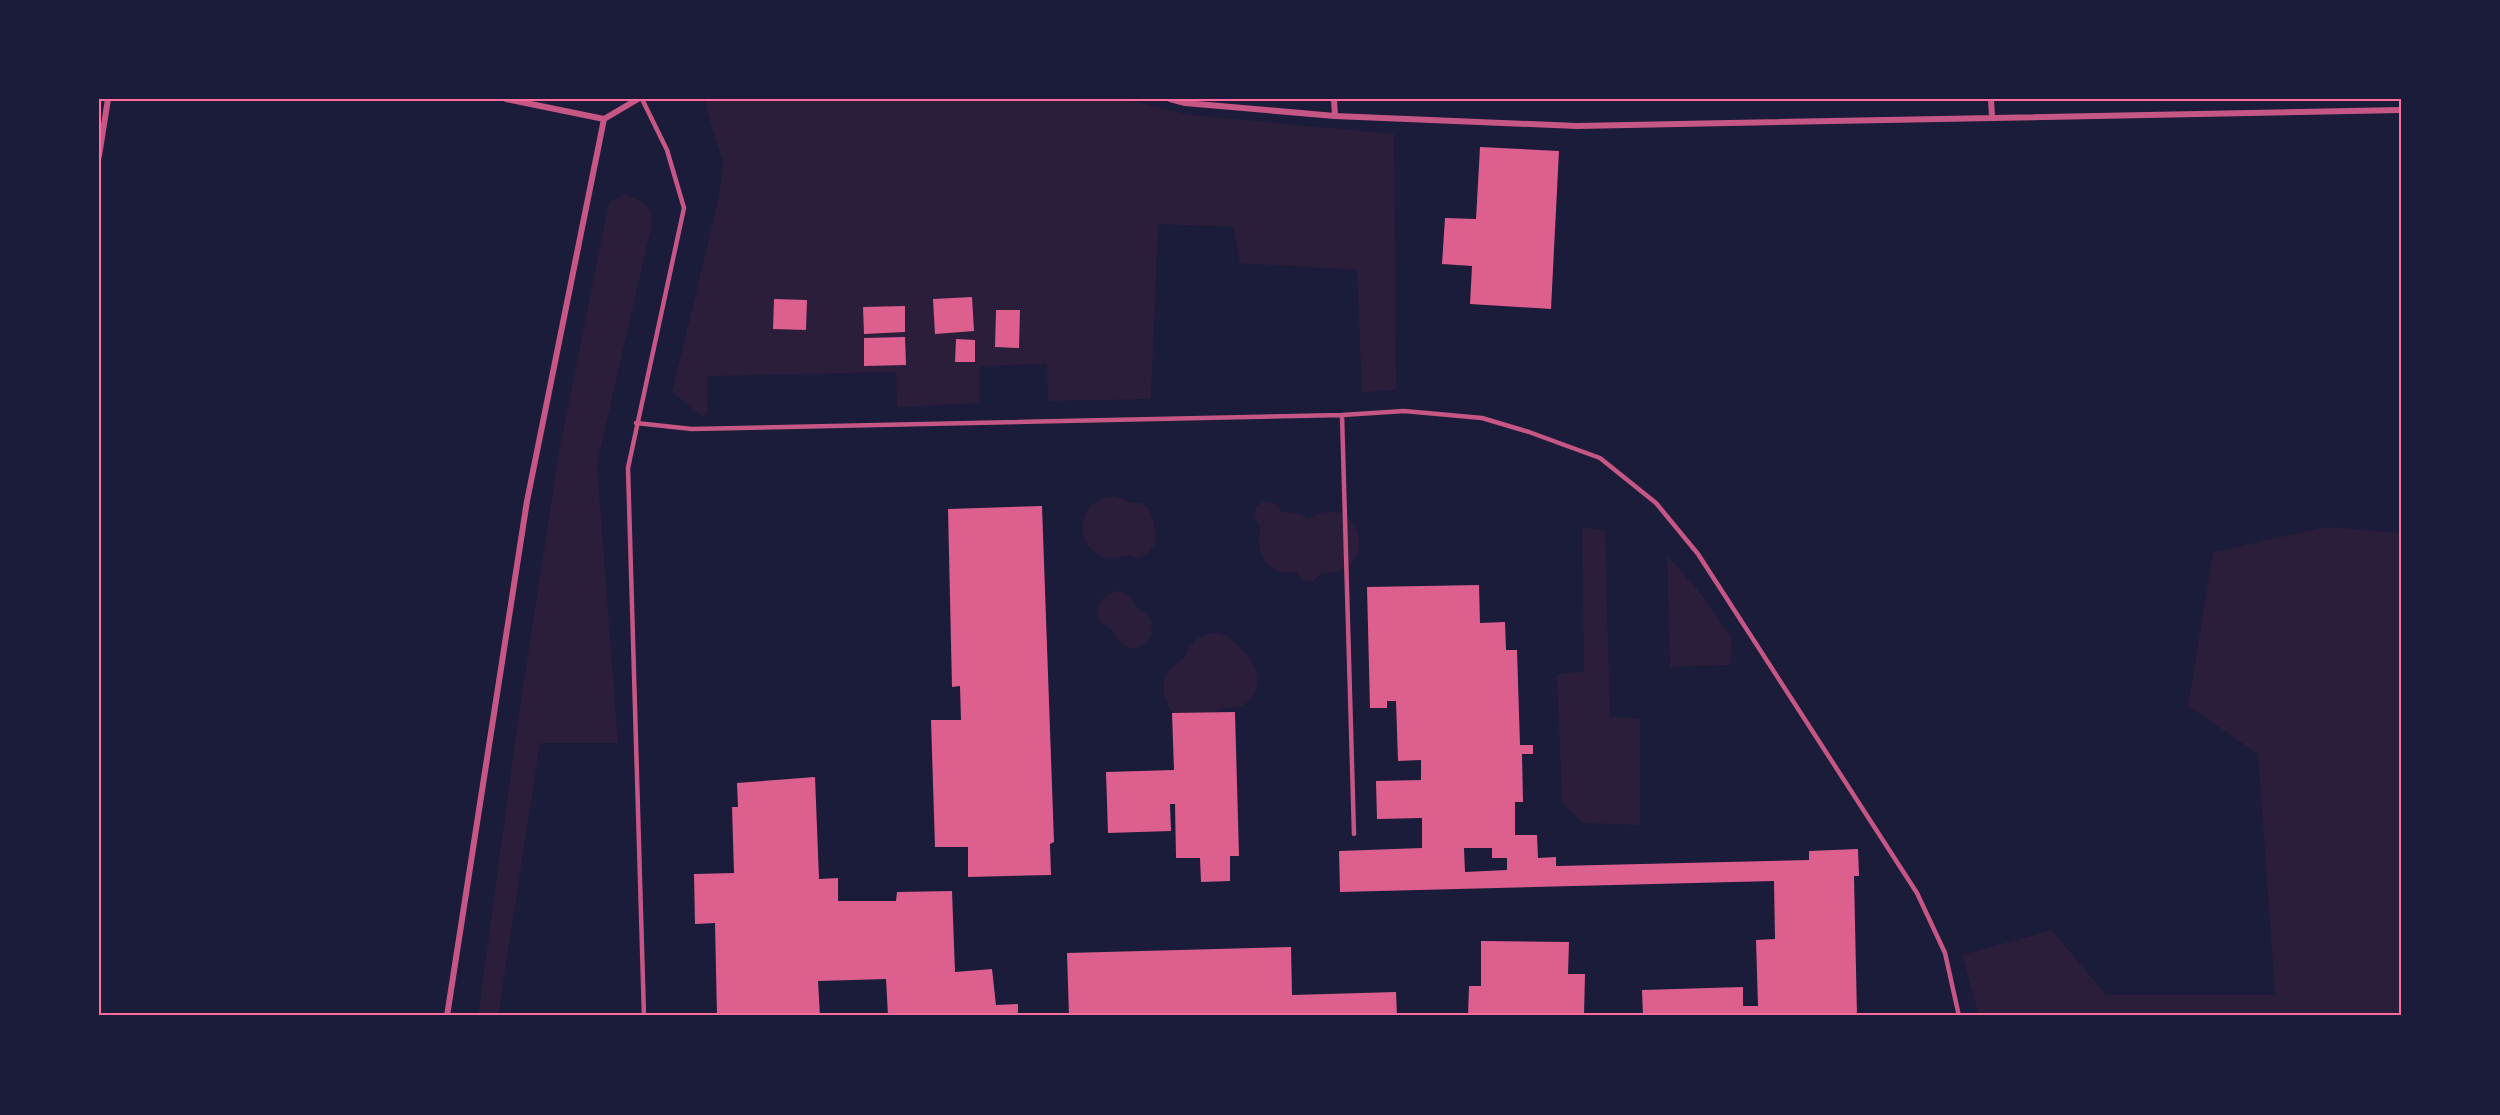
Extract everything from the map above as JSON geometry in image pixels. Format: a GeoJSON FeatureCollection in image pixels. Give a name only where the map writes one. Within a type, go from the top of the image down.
{"type":"FeatureCollection","features":[{"type":"Feature","properties":{"kind":"street"},"geometry":{"type":"LineString","coordinates":[[99,156],[108,99]]}},
{"type":"Feature","properties":{"kind":"street"},"geometry":{"type":"LineString","coordinates":[[506,99],[604,119],[640,99]]}},
{"type":"Feature","properties":{"kind":"street"},"geometry":{"type":"LineString","coordinates":[[1170,99],[1185,103],[1335,116],[1577,126],[2401,110]]}},
{"type":"Feature","properties":{"kind":"street"},"geometry":{"type":"LineString","coordinates":[[1334,99],[1335,116]]}},
{"type":"Feature","properties":{"kind":"street"},"geometry":{"type":"LineString","coordinates":[[1991,99],[1992,117]]}},
{"type":"Feature","properties":{"kind":"street"},"geometry":{"type":"LineString","coordinates":[[447,1016],[527,501],[604,119]]}},
{"type":"Feature","properties":{"kind":"lane"},"geometry":{"type":"LineString","coordinates":[[640,99],[667,150],[684,208],[628,468],[644,1016]]}},
{"type":"Feature","properties":{"kind":"lane"},"geometry":{"type":"LineString","coordinates":[[636,423],[692,429],[1342,415],[1404,411],[1482,418],[1529,432],[1600,458],[1656,503],[1698,554],[1917,893],[1945,952],[1959,1016]]}},
{"type":"Feature","properties":{"kind":"lane"},"geometry":{"type":"LineString","coordinates":[[1342,415],[1354,834]]}},
{"type":"Feature","properties":{"kind":"shaded area"},"geometry":{"type":"Polygon","coordinates":[[[707,99],[1123,99],[1191,115],[1394,134],[1396,390],[1362,392],[1357,270],[1240,263],[1233,227],[1158,224],[1151,399],[1048,401],[1047,364],[979,366],[979,403],[897,407],[896,372],[707,376],[708,412],[704,417],[672,392],[719,197],[723,163],[706,106],[707,99]]]}},
{"type":"Feature","properties":{"kind":"shaded area"},"geometry":{"type":"Polygon","coordinates":[[[626,194],[641,201],[651,211],[651,228],[597,464],[618,743],[540,743],[498,1016],[478,1016],[519,713],[559,452],[609,202],[626,194]]]}},
{"type":"Feature","properties":{"kind":"shaded area"},"geometry":{"type":"Polygon","coordinates":[[[1115,496],[1130,502],[1142,503],[1151,513],[1156,534],[1155,542],[1149,552],[1142,557],[1107,558],[1095,553],[1084,538],[1083,525],[1088,509],[1104,498],[1115,496]]]}},
{"type":"Feature","properties":{"kind":"shaded area"},"geometry":{"type":"Polygon","coordinates":[[[1263,502],[1272,502],[1279,507],[1281,512],[1301,514],[1308,519],[1326,512],[1341,514],[1352,522],[1358,534],[1359,548],[1354,561],[1342,570],[1322,573],[1313,581],[1305,581],[1296,572],[1286,573],[1270,567],[1261,554],[1259,537],[1261,528],[1254,516],[1256,507],[1263,502]]]}},
{"type":"Feature","properties":{"kind":"shaded area"},"geometry":{"type":"Polygon","coordinates":[[[1582,527],[1605,531],[1610,717],[1640,718],[1640,825],[1583,823],[1562,803],[1557,674],[1584,672],[1582,527]]]}},
{"type":"Feature","properties":{"kind":"shaded area"},"geometry":{"type":"Polygon","coordinates":[[[2326,527],[2401,533],[2401,1016],[1979,1016],[1962,955],[2052,930],[2106,995],[2275,995],[2258,754],[2188,706],[2213,552],[2326,527]]]}},
{"type":"Feature","properties":{"kind":"shaded area"},"geometry":{"type":"Polygon","coordinates":[[[1667,555],[1697,589],[1732,638],[1730,665],[1670,667],[1667,555]]]}},
{"type":"Feature","properties":{"kind":"shaded area"},"geometry":{"type":"Polygon","coordinates":[[[1118,591],[1128,596],[1151,622],[1151,634],[1140,646],[1129,648],[1123,645],[1112,630],[1100,622],[1098,611],[1100,602],[1107,595],[1118,591]]]}},
{"type":"Feature","properties":{"kind":"shaded area"},"geometry":{"type":"Polygon","coordinates":[[[1217,633],[1230,638],[1251,660],[1257,680],[1254,694],[1243,705],[1220,709],[1208,716],[1176,715],[1165,697],[1163,683],[1165,677],[1174,665],[1181,661],[1195,641],[1205,635],[1217,633]]]}},
{"type":"Feature","properties":{"kind":"building"},"geometry":{"type":"Polygon","coordinates":[[[1480,147],[1559,151],[1551,309],[1470,304],[1472,266],[1442,264],[1445,218],[1476,219],[1480,147]]]}},
{"type":"Feature","properties":{"kind":"building"},"geometry":{"type":"Polygon","coordinates":[[[972,297],[974,331],[935,334],[933,299],[972,297]]]}},
{"type":"Feature","properties":{"kind":"building"},"geometry":{"type":"Polygon","coordinates":[[[774,299],[807,300],[806,330],[773,329],[774,299]]]}},
{"type":"Feature","properties":{"kind":"building"},"geometry":{"type":"Polygon","coordinates":[[[905,306],[905,332],[864,334],[863,307],[905,306]]]}},
{"type":"Feature","properties":{"kind":"building"},"geometry":{"type":"Polygon","coordinates":[[[996,310],[1020,310],[1019,348],[995,347],[996,310]]]}},
{"type":"Feature","properties":{"kind":"building"},"geometry":{"type":"Polygon","coordinates":[[[905,337],[906,365],[864,366],[864,338],[905,337]]]}},
{"type":"Feature","properties":{"kind":"building"},"geometry":{"type":"Polygon","coordinates":[[[956,339],[975,340],[975,362],[955,362],[956,339]]]}},
{"type":"Feature","properties":{"kind":"building"},"geometry":{"type":"Polygon","coordinates":[[[1042,506],[1054,842],[1050,844],[1051,875],[968,877],[968,847],[935,847],[931,720],[961,720],[960,686],[952,687],[948,509],[1042,506]]]}},
{"type":"Feature","properties":{"kind":"building"},"geometry":{"type":"Polygon","coordinates":[[[1479,585],[1480,623],[1505,622],[1506,650],[1517,650],[1520,745],[1533,745],[1533,754],[1522,754],[1523,802],[1515,802],[1515,835],[1537,835],[1538,858],[1556,857],[1556,866],[1809,860],[1809,851],[1858,849],[1859,876],[1854,876],[1857,1016],[1643,1016],[1642,990],[1743,987],[1743,1006],[1758,1006],[1756,940],[1775,939],[1774,881],[1340,892],[1339,851],[1422,848],[1422,818],[1377,819],[1376,781],[1421,780],[1421,760],[1398,761],[1396,701],[1387,701],[1387,708],[1370,708],[1367,587],[1479,585]],[[1464,848],[1465,872],[1507,870],[1507,858],[1492,858],[1492,848],[1464,848]]]}},
{"type":"Feature","properties":{"kind":"building"},"geometry":{"type":"Polygon","coordinates":[[[1235,712],[1239,856],[1230,856],[1230,881],[1201,882],[1200,858],[1176,858],[1175,804],[1170,804],[1171,831],[1108,833],[1106,772],[1174,770],[1172,713],[1235,712]]]}},
{"type":"Feature","properties":{"kind":"building"},"geometry":{"type":"Polygon","coordinates":[[[815,777],[819,879],[838,878],[838,901],[896,901],[897,892],[952,891],[955,972],[992,969],[996,1005],[1018,1004],[1018,1016],[888,1016],[886,979],[818,981],[820,1016],[717,1016],[715,923],[695,924],[694,874],[734,873],[732,807],[738,807],[737,783],[815,777]]]}},
{"type":"Feature","properties":{"kind":"building"},"geometry":{"type":"Polygon","coordinates":[[[1481,941],[1569,942],[1568,974],[1585,974],[1584,1016],[1468,1016],[1469,986],[1481,986],[1481,941]]]}},
{"type":"Feature","properties":{"kind":"building"},"geometry":{"type":"Polygon","coordinates":[[[1291,947],[1292,995],[1396,992],[1397,1016],[1069,1016],[1067,953],[1291,947]]]}}]}
